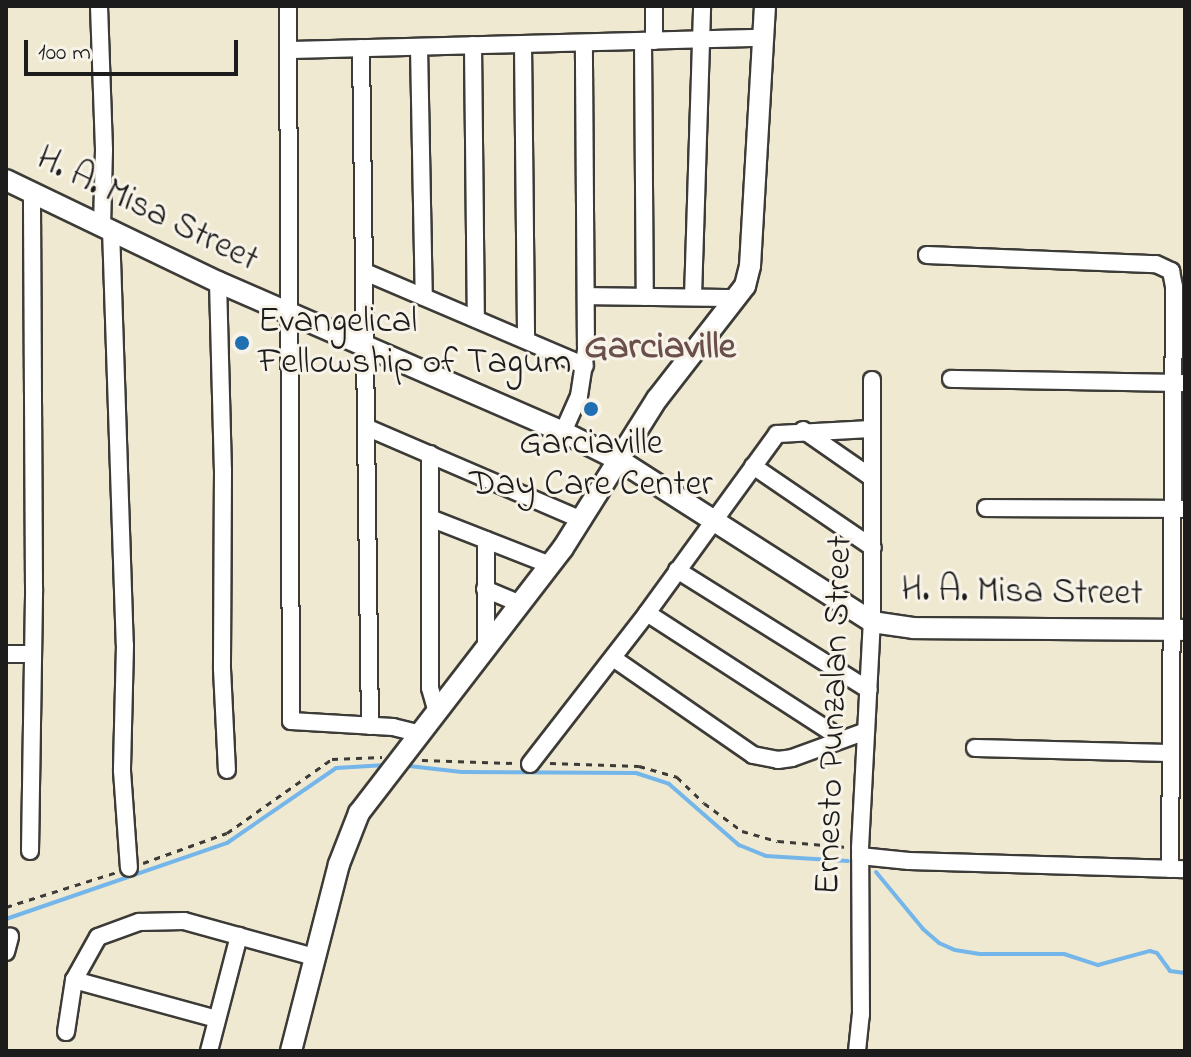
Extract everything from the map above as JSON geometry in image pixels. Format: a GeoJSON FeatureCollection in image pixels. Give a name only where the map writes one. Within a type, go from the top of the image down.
{"type":"FeatureCollection","features":[{"type":"Feature","properties":{"kind":"street"},"geometry":{"type":"LineString","coordinates":[[99,6],[125,645],[122,771],[129,868]]}},
{"type":"Feature","properties":{"kind":"street"},"geometry":{"type":"LineString","coordinates":[[288,6],[291,721],[408,728],[421,734]]}},
{"type":"Feature","properties":{"kind":"street"},"geometry":{"type":"LineString","coordinates":[[645,297],[648,41],[654,6]]}},
{"type":"Feature","properties":{"kind":"street"},"geometry":{"type":"LineString","coordinates":[[693,297],[702,6]]}},
{"type":"Feature","properties":{"kind":"street"},"geometry":{"type":"LineString","coordinates":[[291,1051],[351,828],[550,565],[582,520],[657,399],[737,298],[750,266],[765,6]]}},
{"type":"Feature","properties":{"kind":"street"},"geometry":{"type":"LineString","coordinates":[[290,50],[763,38]]}},
{"type":"Feature","properties":{"kind":"street"},"geometry":{"type":"LineString","coordinates":[[563,432],[579,396],[585,366],[584,43]]}},
{"type":"Feature","properties":{"kind":"street"},"geometry":{"type":"LineString","coordinates":[[523,44],[526,340]]}},
{"type":"Feature","properties":{"kind":"street"},"geometry":{"type":"LineString","coordinates":[[473,45],[476,319]]}},
{"type":"Feature","properties":{"kind":"street"},"geometry":{"type":"LineString","coordinates":[[419,47],[424,297]]}},
{"type":"Feature","properties":{"kind":"street"},"geometry":{"type":"LineString","coordinates":[[361,48],[370,726]]}},
{"type":"Feature","properties":{"kind":"street","name":"H. A. Misa Street"},"geometry":{"type":"LineString","coordinates":[[6,180],[290,315],[563,432],[619,460],[872,622],[913,628],[1178,630]]}},
{"type":"Feature","properties":{"kind":"street"},"geometry":{"type":"LineString","coordinates":[[30,851],[33,654],[32,192]]}},
{"type":"Feature","properties":{"kind":"street"},"geometry":{"type":"LineString","coordinates":[[860,852],[909,861],[1178,869],[1170,753],[1178,630],[1179,382],[1174,279],[1165,266],[927,255]]}},
{"type":"Feature","properties":{"kind":"street"},"geometry":{"type":"LineString","coordinates":[[365,272],[585,366]]}},
{"type":"Feature","properties":{"kind":"street"},"geometry":{"type":"LineString","coordinates":[[218,282],[223,470],[222,669],[227,770]]}},
{"type":"Feature","properties":{"kind":"street"},"geometry":{"type":"LineString","coordinates":[[587,296],[737,298]]}},
{"type":"Feature","properties":{"kind":"street"},"geometry":{"type":"LineString","coordinates":[[951,379],[1179,382]]}},
{"type":"Feature","properties":{"kind":"street","name":"Ernesto Punzalan Street"},"geometry":{"type":"LineString","coordinates":[[857,1051],[861,1015],[860,852],[872,622],[872,380]]}},
{"type":"Feature","properties":{"kind":"street"},"geometry":{"type":"LineString","coordinates":[[368,428],[582,520]]}},
{"type":"Feature","properties":{"kind":"street"},"geometry":{"type":"LineString","coordinates":[[530,764],[647,613],[777,434],[803,430],[872,429]]}},
{"type":"Feature","properties":{"kind":"street"},"geometry":{"type":"LineString","coordinates":[[803,430],[872,478]]}},
{"type":"Feature","properties":{"kind":"street"},"geometry":{"type":"LineString","coordinates":[[430,454],[430,688],[437,713]]}},
{"type":"Feature","properties":{"kind":"street"},"geometry":{"type":"LineString","coordinates":[[753,466],[873,548]]}},
{"type":"Feature","properties":{"kind":"street"},"geometry":{"type":"LineString","coordinates":[[986,508],[1178,509]]}},
{"type":"Feature","properties":{"kind":"street"},"geometry":{"type":"LineString","coordinates":[[430,518],[550,565]]}},
{"type":"Feature","properties":{"kind":"street"},"geometry":{"type":"LineString","coordinates":[[486,540],[486,649]]}},
{"type":"Feature","properties":{"kind":"street"},"geometry":{"type":"LineString","coordinates":[[677,570],[869,690]]}},
{"type":"Feature","properties":{"kind":"street"},"geometry":{"type":"LineString","coordinates":[[485,589],[521,604]]}},
{"type":"Feature","properties":{"kind":"street"},"geometry":{"type":"LineString","coordinates":[[647,613],[842,739]]}},
{"type":"Feature","properties":{"kind":"street"},"geometry":{"type":"LineString","coordinates":[[6,654],[33,654]]}},
{"type":"Feature","properties":{"kind":"street"},"geometry":{"type":"LineString","coordinates":[[613,658],[753,755],[778,760],[792,758],[866,731]]}},
{"type":"Feature","properties":{"kind":"street"},"geometry":{"type":"LineString","coordinates":[[975,748],[1170,753]]}},
{"type":"Feature","properties":{"kind":"street"},"geometry":{"type":"LineString","coordinates":[[66,1032],[74,980],[98,937],[139,922],[184,921],[314,957]]}},
{"type":"Feature","properties":{"kind":"street"},"geometry":{"type":"LineString","coordinates":[[209,1051],[239,936]]}},
{"type":"Feature","properties":{"kind":"street"},"geometry":{"type":"LineString","coordinates":[[74,980],[217,1019]]}},
{"type":"Feature","properties":{"kind":"path"},"geometry":{"type":"LineString","coordinates":[[6,907],[227,833],[332,759],[403,758],[639,766],[677,777],[704,803],[742,831],[778,841],[860,852]]}},
{"type":"Feature","properties":{"kind":"waterway"},"geometry":{"type":"LineString","coordinates":[[6,919],[227,843],[336,768],[386,765]]}},
{"type":"Feature","properties":{"kind":"waterway"},"geometry":{"type":"LineString","coordinates":[[409,766],[462,772],[636,773],[669,784],[739,845],[766,856],[848,861]]}},
{"type":"Feature","properties":{"kind":"waterway"},"geometry":{"type":"LineString","coordinates":[[876,872],[923,929],[939,943],[955,950],[980,954],[1064,954],[1098,965],[1150,951],[1157,953],[1170,971],[1185,973]]}},
{"type":"Feature","properties":{"kind":"place","name":"Evangelical Fellowship of Tagum"},"geometry":{"type":"Point","coordinates":[242,343]}},
{"type":"Feature","properties":{"kind":"place","name":"Garciaville Day Care Center"},"geometry":{"type":"Point","coordinates":[591,409]}},
{"type":"Feature","properties":{"kind":"district","name":"Garciaville"},"geometry":{"type":"Point","coordinates":[660,349]}}]}
